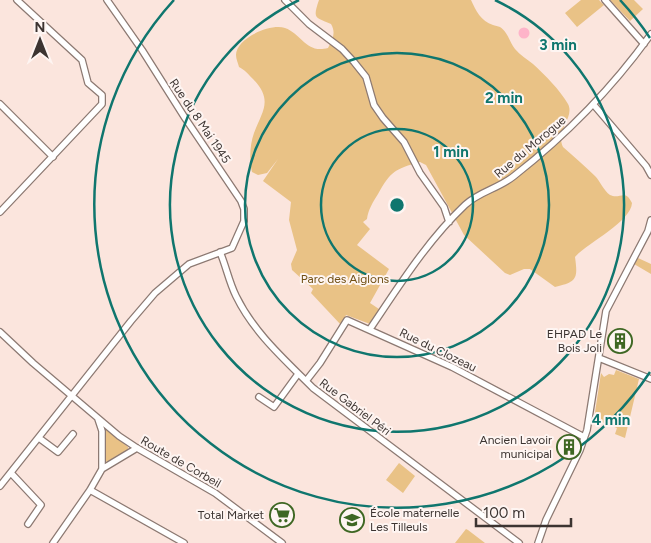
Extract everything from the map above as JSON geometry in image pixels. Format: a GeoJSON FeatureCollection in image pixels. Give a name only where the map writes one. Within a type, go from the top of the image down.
{"type":"FeatureCollection","features":[{"type":"Feature","properties":{"kind":"street"},"geometry":{"type":"LineString","coordinates":[[0,212],[53,158],[102,104],[103,99],[102,95],[88,83],[82,60],[16,0]]}},
{"type":"Feature","properties":{"kind":"street","name":"Rue du 8 Mai 1945"},"geometry":{"type":"LineString","coordinates":[[0,486],[131,320],[155,293],[189,264],[232,248],[242,228],[245,214],[242,201],[107,0]]}},
{"type":"Feature","properties":{"kind":"street"},"geometry":{"type":"LineString","coordinates":[[285,0],[309,24],[342,49],[366,77],[374,105],[382,118],[404,142],[420,174],[444,207],[449,222]]}},
{"type":"Feature","properties":{"kind":"street"},"geometry":{"type":"LineString","coordinates":[[605,0],[644,44]]}},
{"type":"Feature","properties":{"kind":"street","name":"Rue du Morogue"},"geometry":{"type":"LineString","coordinates":[[370,329],[414,265],[466,204],[481,192],[498,187],[530,163],[575,123],[651,34]]}},
{"type":"Feature","properties":{"kind":"street"},"geometry":{"type":"LineString","coordinates":[[0,104],[53,158]]}},
{"type":"Feature","properties":{"kind":"street"},"geometry":{"type":"LineString","coordinates":[[593,104],[646,166],[651,175]]}},
{"type":"Feature","properties":{"kind":"street"},"geometry":{"type":"LineString","coordinates":[[538,543],[548,514],[576,459],[584,437],[606,311],[648,231],[651,220]]}},
{"type":"Feature","properties":{"kind":"street","name":"Rue Gabriel Péri"},"geometry":{"type":"LineString","coordinates":[[220,252],[242,308],[263,336],[298,374],[321,394],[519,543]]}},
{"type":"Feature","properties":{"kind":"street","name":"Rue du Clozeau"},"geometry":{"type":"LineString","coordinates":[[306,380],[320,363],[347,320],[452,367],[584,437]]}},
{"type":"Feature","properties":{"kind":"street","name":"Route de Corbeil"},"geometry":{"type":"LineString","coordinates":[[0,332],[118,436],[215,493],[282,543]]}},
{"type":"Feature","properties":{"kind":"street"},"geometry":{"type":"LineString","coordinates":[[599,358],[651,378]]}},
{"type":"Feature","properties":{"kind":"street"},"geometry":{"type":"LineString","coordinates":[[259,397],[274,407],[298,374]]}},
{"type":"Feature","properties":{"kind":"street"},"geometry":{"type":"LineString","coordinates":[[97,417],[102,431],[102,469]]}},
{"type":"Feature","properties":{"kind":"street"},"geometry":{"type":"LineString","coordinates":[[38,438],[58,452],[73,434]]}},
{"type":"Feature","properties":{"kind":"street"},"geometry":{"type":"LineString","coordinates":[[53,543],[90,490],[102,469],[137,448]]}},
{"type":"Feature","properties":{"kind":"street"},"geometry":{"type":"LineString","coordinates":[[11,473],[41,505],[28,524]]}},
{"type":"Feature","properties":{"kind":"street"},"geometry":{"type":"LineString","coordinates":[[90,490],[184,543]]}},
{"type":"Feature","properties":{"kind":"green space","name":"Parc des Aiglons"},"geometry":{"type":"Polygon","coordinates":[[[319,0],[471,0],[482,18],[503,29],[513,47],[552,83],[565,99],[569,109],[561,135],[563,147],[595,176],[610,195],[625,195],[632,203],[630,210],[617,225],[575,257],[576,275],[572,281],[555,287],[530,269],[524,269],[510,275],[505,273],[464,235],[426,165],[420,162],[399,169],[390,176],[368,212],[367,219],[363,222],[370,229],[357,245],[389,269],[370,303],[379,309],[370,324],[346,315],[341,325],[311,293],[313,289],[292,270],[291,264],[297,250],[289,220],[291,202],[263,181],[278,159],[267,173],[258,175],[252,172],[250,157],[252,142],[263,111],[264,99],[259,86],[239,67],[236,55],[242,43],[255,33],[279,27],[291,31],[309,46],[321,49],[328,48],[334,33],[331,24],[319,19],[316,15],[319,0]]]}},
{"type":"Feature","properties":{"kind":"green space"},"geometry":{"type":"Polygon","coordinates":[[[581,0],[599,0],[604,5],[577,27],[565,13],[581,0]]]}},
{"type":"Feature","properties":{"kind":"green space"},"geometry":{"type":"Polygon","coordinates":[[[610,0],[634,0],[643,9],[630,21],[610,0]]]}},
{"type":"Feature","properties":{"kind":"green space"},"geometry":{"type":"Polygon","coordinates":[[[638,258],[651,264],[651,274],[634,264],[638,258]]]}},
{"type":"Feature","properties":{"kind":"green space"},"geometry":{"type":"Polygon","coordinates":[[[616,370],[639,379],[625,438],[615,434],[617,428],[594,419],[601,373],[604,377],[609,374],[614,375],[616,370]]]}},
{"type":"Feature","properties":{"kind":"green space"},"geometry":{"type":"Polygon","coordinates":[[[106,429],[128,447],[128,450],[108,462],[105,461],[104,430],[106,429]]]}},
{"type":"Feature","properties":{"kind":"green space"},"geometry":{"type":"Polygon","coordinates":[[[399,463],[415,476],[403,493],[386,480],[399,463]]]}},
{"type":"Feature","properties":{"kind":"green space"},"geometry":{"type":"Polygon","coordinates":[[[466,529],[468,530],[485,543],[455,543],[466,529]]]}},
{"type":"Feature","properties":{"kind":"shaded area"},"geometry":{"type":"Polygon","coordinates":[[[524,27],[530,33],[524,39],[518,33],[524,27]]]}},
{"type":"Feature","properties":{"kind":"place","name":"EHPAD Le Bois Joli"},"geometry":{"type":"Point","coordinates":[620,341]}},
{"type":"Feature","properties":{"kind":"place","name":"Ancien Lavoir municipal"},"geometry":{"type":"Point","coordinates":[569,447]}},
{"type":"Feature","properties":{"kind":"place","name":"Total Market"},"geometry":{"type":"Point","coordinates":[282,515]}},
{"type":"Feature","properties":{"kind":"place","name":"École maternelle Les Tilleuls"},"geometry":{"type":"Point","coordinates":[352,520]}}]}
